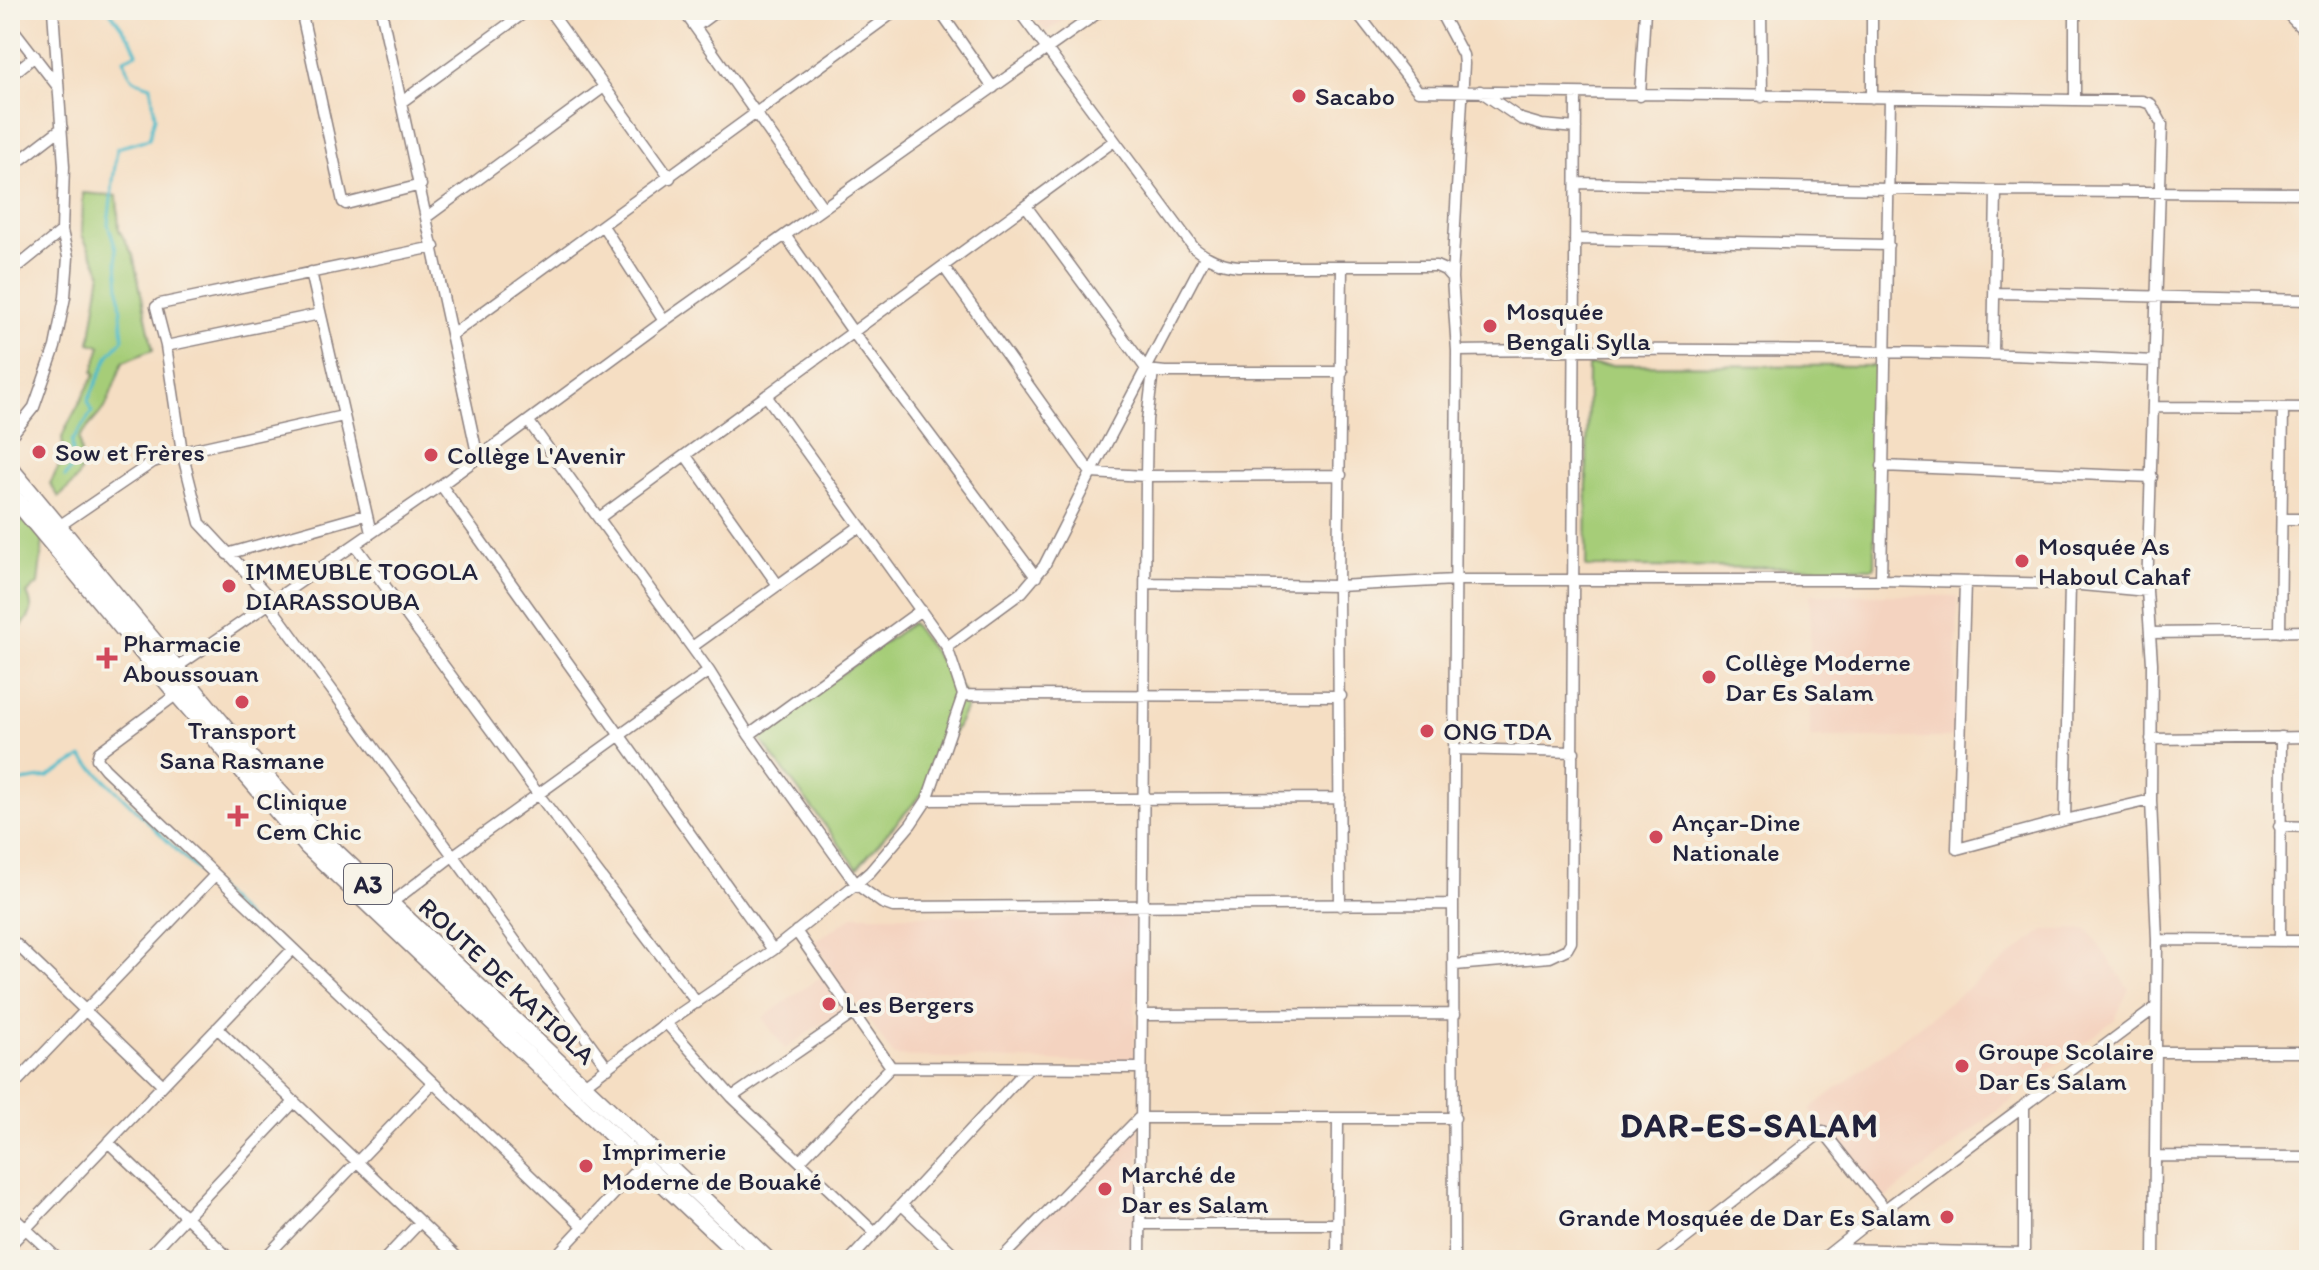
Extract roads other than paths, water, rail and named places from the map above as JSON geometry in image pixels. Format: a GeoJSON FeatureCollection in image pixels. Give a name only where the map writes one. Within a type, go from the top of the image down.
{"type":"FeatureCollection","features":[{"type":"Feature","properties":{"kind":"highway","name":"ROUTE DE KATIOLA"},"geometry":{"type":"LineString","coordinates":[[10,468],[273,785],[319,836],[768,1260]]}},
{"type":"Feature","properties":{"kind":"highway","name":"ROUTE DE KATIOLA"},"geometry":{"type":"LineString","coordinates":[[10,493],[308,847],[744,1260]]}},
{"type":"Feature","properties":{"kind":"street"},"geometry":{"type":"LineString","coordinates":[[10,437],[34,407],[55,347],[65,297],[68,257],[62,231],[64,166],[53,10]]}},
{"type":"Feature","properties":{"kind":"street"},"geometry":{"type":"LineString","coordinates":[[301,10],[343,202],[346,204],[421,185]]}},
{"type":"Feature","properties":{"kind":"street"},"geometry":{"type":"LineString","coordinates":[[381,10],[478,458]]}},
{"type":"Feature","properties":{"kind":"street"},"geometry":{"type":"LineString","coordinates":[[403,101],[528,10]]}},
{"type":"Feature","properties":{"kind":"street"},"geometry":{"type":"LineString","coordinates":[[549,10],[670,178]]}},
{"type":"Feature","properties":{"kind":"street"},"geometry":{"type":"LineString","coordinates":[[683,10],[823,208]]}},
{"type":"Feature","properties":{"kind":"street"},"geometry":{"type":"LineString","coordinates":[[695,27],[718,10]]}},
{"type":"Feature","properties":{"kind":"street"},"geometry":{"type":"LineString","coordinates":[[453,334],[897,10]]}},
{"type":"Feature","properties":{"kind":"street"},"geometry":{"type":"LineString","coordinates":[[939,10],[993,88]]}},
{"type":"Feature","properties":{"kind":"street"},"geometry":{"type":"LineString","coordinates":[[1018,10],[1194,248],[1205,257],[1238,266],[1436,266],[1452,278]]}},
{"type":"Feature","properties":{"kind":"street"},"geometry":{"type":"LineString","coordinates":[[162,677],[441,485],[664,321],[1102,10]]}},
{"type":"Feature","properties":{"kind":"street"},"geometry":{"type":"LineString","coordinates":[[1355,10],[1416,90],[1640,96],[2142,101],[2151,104],[2162,124],[2147,591],[2157,940],[2154,1260]]}},
{"type":"Feature","properties":{"kind":"street"},"geometry":{"type":"LineString","coordinates":[[1640,96],[1645,10]]}},
{"type":"Feature","properties":{"kind":"street"},"geometry":{"type":"LineString","coordinates":[[1761,10],[1762,97]]}},
{"type":"Feature","properties":{"kind":"street"},"geometry":{"type":"LineString","coordinates":[[1872,10],[1872,98]]}},
{"type":"Feature","properties":{"kind":"street"},"geometry":{"type":"LineString","coordinates":[[2075,10],[2075,100]]}},
{"type":"Feature","properties":{"kind":"street"},"geometry":{"type":"LineString","coordinates":[[2284,10],[2309,36]]}},
{"type":"Feature","properties":{"kind":"street"},"geometry":{"type":"LineString","coordinates":[[1445,12],[1463,55],[1464,90],[1452,278],[1457,351],[1454,1260]]}},
{"type":"Feature","properties":{"kind":"street"},"geometry":{"type":"LineString","coordinates":[[10,25],[59,87]]}},
{"type":"Feature","properties":{"kind":"street"},"geometry":{"type":"LineString","coordinates":[[10,76],[35,56]]}},
{"type":"Feature","properties":{"kind":"street"},"geometry":{"type":"LineString","coordinates":[[428,216],[604,87]]}},
{"type":"Feature","properties":{"kind":"street"},"geometry":{"type":"LineString","coordinates":[[1477,90],[1521,119],[1542,125],[1576,128]]}},
{"type":"Feature","properties":{"kind":"street"},"geometry":{"type":"LineString","coordinates":[[1455,965],[1550,957],[1567,949],[1571,942],[1576,94]]}},
{"type":"Feature","properties":{"kind":"street"},"geometry":{"type":"LineString","coordinates":[[1881,580],[1890,98]]}},
{"type":"Feature","properties":{"kind":"street"},"geometry":{"type":"LineString","coordinates":[[10,168],[62,128]]}},
{"type":"Feature","properties":{"kind":"street"},"geometry":{"type":"LineString","coordinates":[[599,518],[1114,141]]}},
{"type":"Feature","properties":{"kind":"street"},"geometry":{"type":"LineString","coordinates":[[1576,183],[2309,193]]}},
{"type":"Feature","properties":{"kind":"street"},"geometry":{"type":"LineString","coordinates":[[1993,353],[1996,191]]}},
{"type":"Feature","properties":{"kind":"street"},"geometry":{"type":"LineString","coordinates":[[1026,206],[1150,370],[1146,476],[1140,1260]]}},
{"type":"Feature","properties":{"kind":"street"},"geometry":{"type":"LineString","coordinates":[[603,226],[664,321]]}},
{"type":"Feature","properties":{"kind":"street"},"geometry":{"type":"LineString","coordinates":[[10,273],[62,231]]}},
{"type":"Feature","properties":{"kind":"street"},"geometry":{"type":"LineString","coordinates":[[785,235],[853,332],[1036,577]]}},
{"type":"Feature","properties":{"kind":"street"},"geometry":{"type":"LineString","coordinates":[[1575,239],[1888,245]]}},
{"type":"Feature","properties":{"kind":"street"},"geometry":{"type":"LineString","coordinates":[[434,247],[158,304],[182,452],[200,523],[271,602],[451,857],[608,1068]]}},
{"type":"Feature","properties":{"kind":"street"},"geometry":{"type":"LineString","coordinates":[[947,647],[1022,592],[1044,566],[1091,473],[1150,370],[1205,257]]}},
{"type":"Feature","properties":{"kind":"street"},"geometry":{"type":"LineString","coordinates":[[944,267],[1091,473]]}},
{"type":"Feature","properties":{"kind":"street"},"geometry":{"type":"LineString","coordinates":[[1340,906],[1338,586],[1342,267]]}},
{"type":"Feature","properties":{"kind":"street"},"geometry":{"type":"LineString","coordinates":[[311,272],[371,533]]}},
{"type":"Feature","properties":{"kind":"street"},"geometry":{"type":"LineString","coordinates":[[1996,293],[2309,300]]}},
{"type":"Feature","properties":{"kind":"street"},"geometry":{"type":"LineString","coordinates":[[166,346],[320,314]]}},
{"type":"Feature","properties":{"kind":"street"},"geometry":{"type":"LineString","coordinates":[[1457,351],[1884,351],[2154,361]]}},
{"type":"Feature","properties":{"kind":"street"},"geometry":{"type":"LineString","coordinates":[[1150,370],[1342,372]]}},
{"type":"Feature","properties":{"kind":"street"},"geometry":{"type":"LineString","coordinates":[[584,1085],[666,1023],[773,950],[870,872],[927,800],[963,695],[947,647],[767,397]]}},
{"type":"Feature","properties":{"kind":"street"},"geometry":{"type":"LineString","coordinates":[[2155,407],[2309,408]]}},
{"type":"Feature","properties":{"kind":"street"},"geometry":{"type":"LineString","coordinates":[[2280,632],[2283,408]]}},
{"type":"Feature","properties":{"kind":"street"},"geometry":{"type":"LineString","coordinates":[[59,526],[139,470],[182,452],[343,416]]}},
{"type":"Feature","properties":{"kind":"street"},"geometry":{"type":"LineString","coordinates":[[529,422],[709,671],[749,735],[856,884],[882,903],[893,907],[1453,904]]}},
{"type":"Feature","properties":{"kind":"street"},"geometry":{"type":"LineString","coordinates":[[686,456],[778,585]]}},
{"type":"Feature","properties":{"kind":"street"},"geometry":{"type":"LineString","coordinates":[[1882,466],[2152,477]]}},
{"type":"Feature","properties":{"kind":"street"},"geometry":{"type":"LineString","coordinates":[[1091,473],[1146,476],[1341,475]]}},
{"type":"Feature","properties":{"kind":"street"},"geometry":{"type":"LineString","coordinates":[[441,485],[773,950]]}},
{"type":"Feature","properties":{"kind":"street"},"geometry":{"type":"LineString","coordinates":[[227,554],[365,515]]}},
{"type":"Feature","properties":{"kind":"street"},"geometry":{"type":"LineString","coordinates":[[2282,519],[2309,519]]}},
{"type":"Feature","properties":{"kind":"street"},"geometry":{"type":"LineString","coordinates":[[692,647],[860,526]]}},
{"type":"Feature","properties":{"kind":"street"},"geometry":{"type":"LineString","coordinates":[[355,545],[697,1003]]}},
{"type":"Feature","properties":{"kind":"street"},"geometry":{"type":"LineString","coordinates":[[1146,583],[1338,586],[1455,580],[1881,580],[2070,584],[2147,591]]}},
{"type":"Feature","properties":{"kind":"street"},"geometry":{"type":"LineString","coordinates":[[1965,582],[1957,849],[2151,800]]}},
{"type":"Feature","properties":{"kind":"street"},"geometry":{"type":"LineString","coordinates":[[2065,820],[2070,584]]}},
{"type":"Feature","properties":{"kind":"street"},"geometry":{"type":"LineString","coordinates":[[749,735],[921,610]]}},
{"type":"Feature","properties":{"kind":"street"},"geometry":{"type":"LineString","coordinates":[[2150,633],[2309,631]]}},
{"type":"Feature","properties":{"kind":"street"},"geometry":{"type":"LineString","coordinates":[[390,904],[709,671]]}},
{"type":"Feature","properties":{"kind":"street"},"geometry":{"type":"LineString","coordinates":[[177,694],[99,752],[97,759],[584,1227]]}},
{"type":"Feature","properties":{"kind":"street"},"geometry":{"type":"LineString","coordinates":[[963,695],[1341,696]]}},
{"type":"Feature","properties":{"kind":"street"},"geometry":{"type":"LineString","coordinates":[[2280,941],[2281,737]]}},
{"type":"Feature","properties":{"kind":"street"},"geometry":{"type":"LineString","coordinates":[[2151,739],[2309,737]]}},
{"type":"Feature","properties":{"kind":"street"},"geometry":{"type":"LineString","coordinates":[[1454,749],[1574,752]]}},
{"type":"Feature","properties":{"kind":"street"},"geometry":{"type":"LineString","coordinates":[[927,800],[1340,798]]}},
{"type":"Feature","properties":{"kind":"street"},"geometry":{"type":"LineString","coordinates":[[2279,826],[2309,827]]}},
{"type":"Feature","properties":{"kind":"street"},"geometry":{"type":"LineString","coordinates":[[10,1089],[215,875]]}},
{"type":"Feature","properties":{"kind":"street"},"geometry":{"type":"LineString","coordinates":[[796,931],[891,1067]]}},
{"type":"Feature","properties":{"kind":"street"},"geometry":{"type":"LineString","coordinates":[[2157,940],[2309,941]]}},
{"type":"Feature","properties":{"kind":"street"},"geometry":{"type":"LineString","coordinates":[[15,943],[163,1085]]}},
{"type":"Feature","properties":{"kind":"street"},"geometry":{"type":"LineString","coordinates":[[10,1245],[293,949]]}},
{"type":"Feature","properties":{"kind":"street"},"geometry":{"type":"LineString","coordinates":[[1821,1260],[2155,1008]]}},
{"type":"Feature","properties":{"kind":"street"},"geometry":{"type":"LineString","coordinates":[[732,1097],[853,1014]]}},
{"type":"Feature","properties":{"kind":"street"},"geometry":{"type":"LineString","coordinates":[[1141,1015],[1455,1014]]}},
{"type":"Feature","properties":{"kind":"street"},"geometry":{"type":"LineString","coordinates":[[666,1023],[732,1097],[875,1233]]}},
{"type":"Feature","properties":{"kind":"street"},"geometry":{"type":"LineString","coordinates":[[217,1028],[460,1260]]}},
{"type":"Feature","properties":{"kind":"street"},"geometry":{"type":"LineString","coordinates":[[2156,1052],[2309,1052]]}},
{"type":"Feature","properties":{"kind":"street"},"geometry":{"type":"LineString","coordinates":[[800,1161],[891,1067],[1141,1068]]}},
{"type":"Feature","properties":{"kind":"street"},"geometry":{"type":"LineString","coordinates":[[850,1260],[1029,1067]]}},
{"type":"Feature","properties":{"kind":"street"},"geometry":{"type":"LineString","coordinates":[[263,1260],[433,1083]]}},
{"type":"Feature","properties":{"kind":"street"},"geometry":{"type":"LineString","coordinates":[[145,1260],[294,1102]]}},
{"type":"Feature","properties":{"kind":"street"},"geometry":{"type":"LineString","coordinates":[[1836,1249],[2024,1256],[2024,1105]]}},
{"type":"Feature","properties":{"kind":"street"},"geometry":{"type":"LineString","coordinates":[[1000,1260],[1139,1118],[1455,1118]]}},
{"type":"Feature","properties":{"kind":"street"},"geometry":{"type":"LineString","coordinates":[[1337,1260],[1338,1118]]}},
{"type":"Feature","properties":{"kind":"street"},"geometry":{"type":"LineString","coordinates":[[1658,1260],[1823,1131],[1885,1209]]}},
{"type":"Feature","properties":{"kind":"street"},"geometry":{"type":"LineString","coordinates":[[108,1142],[231,1260]]}},
{"type":"Feature","properties":{"kind":"street"},"geometry":{"type":"LineString","coordinates":[[2155,1156],[2309,1157]]}},
{"type":"Feature","properties":{"kind":"street"},"geometry":{"type":"LineString","coordinates":[[552,1260],[642,1164]]}},
{"type":"Feature","properties":{"kind":"street"},"geometry":{"type":"LineString","coordinates":[[902,1205],[960,1260]]}},
{"type":"Feature","properties":{"kind":"street"},"geometry":{"type":"LineString","coordinates":[[10,1214],[59,1260]]}},
{"type":"Feature","properties":{"kind":"street"},"geometry":{"type":"LineString","coordinates":[[384,1260],[420,1222]]}},
{"type":"Feature","properties":{"kind":"street"},"geometry":{"type":"LineString","coordinates":[[1141,1224],[1337,1224]]}},
{"type":"Feature","properties":{"kind":"waterway"},"geometry":{"type":"LineString","coordinates":[[65,477],[73,466],[72,441],[92,412],[88,401],[109,355],[123,339],[116,249],[108,224],[117,148],[149,139],[155,117],[151,86],[132,77],[124,59],[137,53],[109,10]]}},
{"type":"Feature","properties":{"kind":"waterway"},"geometry":{"type":"LineString","coordinates":[[10,615],[19,599],[13,537]]}},
{"type":"Feature","properties":{"kind":"waterway"},"geometry":{"type":"LineString","coordinates":[[10,783],[48,777],[82,757],[206,879]]}},
{"type":"Feature","properties":{"kind":"waterway"},"geometry":{"type":"LineString","coordinates":[[212,884],[278,949]]}},
{"type":"Feature","properties":{"kind":"place","name":"Sacabo"},"geometry":{"type":"Point","coordinates":[1299,96]}},
{"type":"Feature","properties":{"kind":"place","name":"Mosquée Bengali Sylla"},"geometry":{"type":"Point","coordinates":[1490,326]}},
{"type":"Feature","properties":{"kind":"place","name":"Sow et Frères"},"geometry":{"type":"Point","coordinates":[39,452]}},
{"type":"Feature","properties":{"kind":"place","name":"Collège L'Avenir"},"geometry":{"type":"Point","coordinates":[431,455]}},
{"type":"Feature","properties":{"kind":"place","name":"Mosquée As Haboul Cahaf"},"geometry":{"type":"Point","coordinates":[2022,561]}},
{"type":"Feature","properties":{"kind":"place","name":"IMMEUBLE TOGOLA DIARASSOUBA"},"geometry":{"type":"Point","coordinates":[229,586]}},
{"type":"Feature","properties":{"kind":"place","name":"Pharmacie Aboussouan"},"geometry":{"type":"Point","coordinates":[107,658]}},
{"type":"Feature","properties":{"kind":"place","name":"Collège Moderne Dar Es Salam"},"geometry":{"type":"Point","coordinates":[1709,677]}},
{"type":"Feature","properties":{"kind":"place","name":"Transport Sana Rasmane"},"geometry":{"type":"Point","coordinates":[242,702]}},
{"type":"Feature","properties":{"kind":"place","name":"ONG TDA"},"geometry":{"type":"Point","coordinates":[1427,731]}},
{"type":"Feature","properties":{"kind":"place","name":"Clinique Cem Chic"},"geometry":{"type":"Point","coordinates":[238,816]}},
{"type":"Feature","properties":{"kind":"place","name":"Ançar-Dine Nationale"},"geometry":{"type":"Point","coordinates":[1656,837]}},
{"type":"Feature","properties":{"kind":"place","name":"Les Bergers"},"geometry":{"type":"Point","coordinates":[829,1004]}},
{"type":"Feature","properties":{"kind":"place","name":"Groupe Scolaire Dar Es Salam"},"geometry":{"type":"Point","coordinates":[1962,1066]}},
{"type":"Feature","properties":{"kind":"place","name":"Imprimerie Moderne de Bouaké"},"geometry":{"type":"Point","coordinates":[586,1166]}},
{"type":"Feature","properties":{"kind":"place","name":"Marché de Dar es Salam"},"geometry":{"type":"Point","coordinates":[1105,1189]}},
{"type":"Feature","properties":{"kind":"place","name":"Grande Mosquée de Dar Es Salam"},"geometry":{"type":"Point","coordinates":[1947,1217]}},
{"type":"Feature","properties":{"kind":"district","name":"DAR-ES-SALAM"},"geometry":{"type":"Point","coordinates":[1750,1125]}}]}
